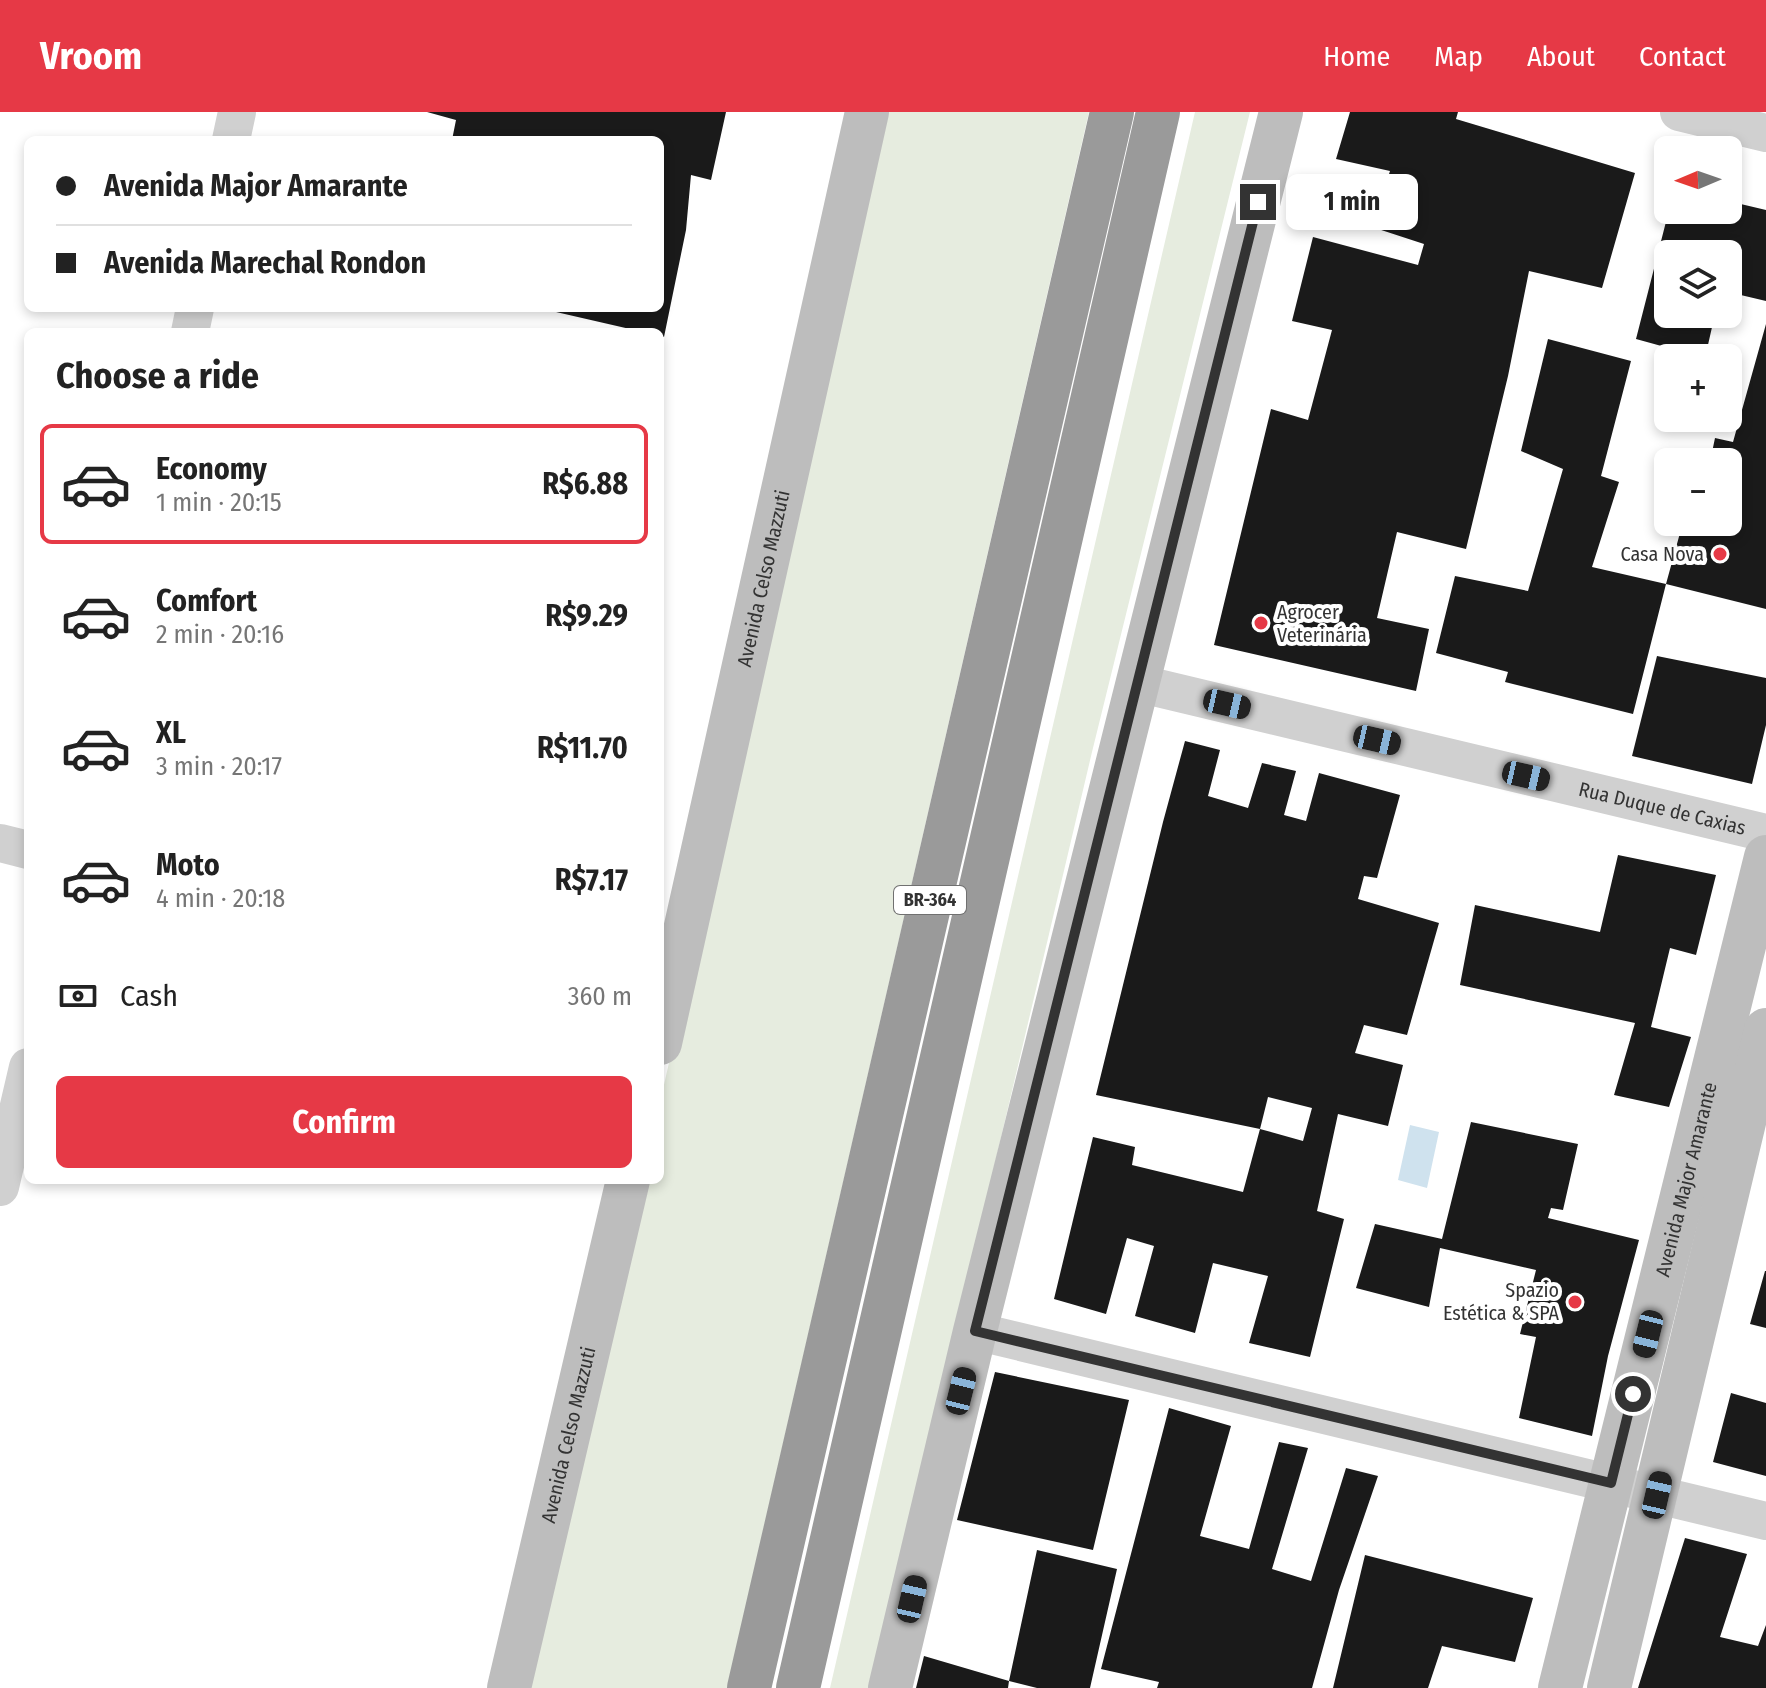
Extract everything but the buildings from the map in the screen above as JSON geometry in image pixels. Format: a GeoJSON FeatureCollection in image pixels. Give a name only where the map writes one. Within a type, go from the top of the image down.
{"type":"FeatureCollection","features":[{"type":"Feature","properties":{"kind":"highway","name":"BR-364"},"geometry":{"type":"LineString","coordinates":[[749,1688],[1112,112]]}},
{"type":"Feature","properties":{"kind":"highway","name":"BR-364"},"geometry":{"type":"LineString","coordinates":[[798,1688],[1158,112]]}},
{"type":"Feature","properties":{"kind":"main road","name":"Avenida Celso Mazzuti"},"geometry":{"type":"LineString","coordinates":[[664,1012],[867,112]]}},
{"type":"Feature","properties":{"kind":"main road"},"geometry":{"type":"LineString","coordinates":[[890,1688],[975,1331],[1281,112]]}},
{"type":"Feature","properties":{"kind":"main road","name":"Avenida Major Amarante"},"geometry":{"type":"LineString","coordinates":[[1560,1688],[1766,857]]}},
{"type":"Feature","properties":{"kind":"main road"},"geometry":{"type":"LineString","coordinates":[[1609,1688],[1766,1030]]}},
{"type":"Feature","properties":{"kind":"main road","name":"Avenida Celso Mazzuti"},"geometry":{"type":"LineString","coordinates":[[509,1688],[627,1184]]}},
{"type":"Feature","properties":{"kind":"street"},"geometry":{"type":"LineString","coordinates":[[232,136],[237,112]]}},
{"type":"Feature","properties":{"kind":"street"},"geometry":{"type":"LineString","coordinates":[[1679,112],[1766,133]]}},
{"type":"Feature","properties":{"kind":"street","name":"Rua Duque de Caxias"},"geometry":{"type":"LineString","coordinates":[[1137,683],[1766,833]]}},
{"type":"Feature","properties":{"kind":"street"},"geometry":{"type":"LineString","coordinates":[[0,843],[24,849]]}},
{"type":"Feature","properties":{"kind":"street"},"geometry":{"type":"LineString","coordinates":[[0,1187],[24,1084]]}},
{"type":"Feature","properties":{"kind":"street"},"geometry":{"type":"LineString","coordinates":[[975,1331],[1766,1521]]}},
{"type":"Feature","properties":{"kind":"shaded area"},"geometry":{"type":"Polygon","coordinates":[[[888,112],[1089,112],[727,1688],[525,1688],[641,1184],[664,1184],[664,1085],[888,112]]]}},
{"type":"Feature","properties":{"kind":"shaded area"},"geometry":{"type":"Polygon","coordinates":[[[1195,112],[1250,112],[1092,752],[871,1688],[830,1688],[1195,112]]]}},
{"type":"Feature","properties":{"kind":"water"},"geometry":{"type":"Polygon","coordinates":[[[1410,1125],[1439,1132],[1427,1188],[1398,1180],[1410,1125]]]}},
{"type":"Feature","properties":{"kind":"place","name":"Casa Nova"},"geometry":{"type":"Point","coordinates":[1720,554]}},
{"type":"Feature","properties":{"kind":"place","name":"Agrocer Veterinária"},"geometry":{"type":"Point","coordinates":[1261,623]}},
{"type":"Feature","properties":{"kind":"place","name":"Spazio Estética & SPA"},"geometry":{"type":"Point","coordinates":[1575,1302]}},
{"type":"Feature","properties":{"kind":"route"},"geometry":{"type":"LineString","coordinates":[[1258,202],[975,1331],[1611,1483],[1633,1394]]}}]}
